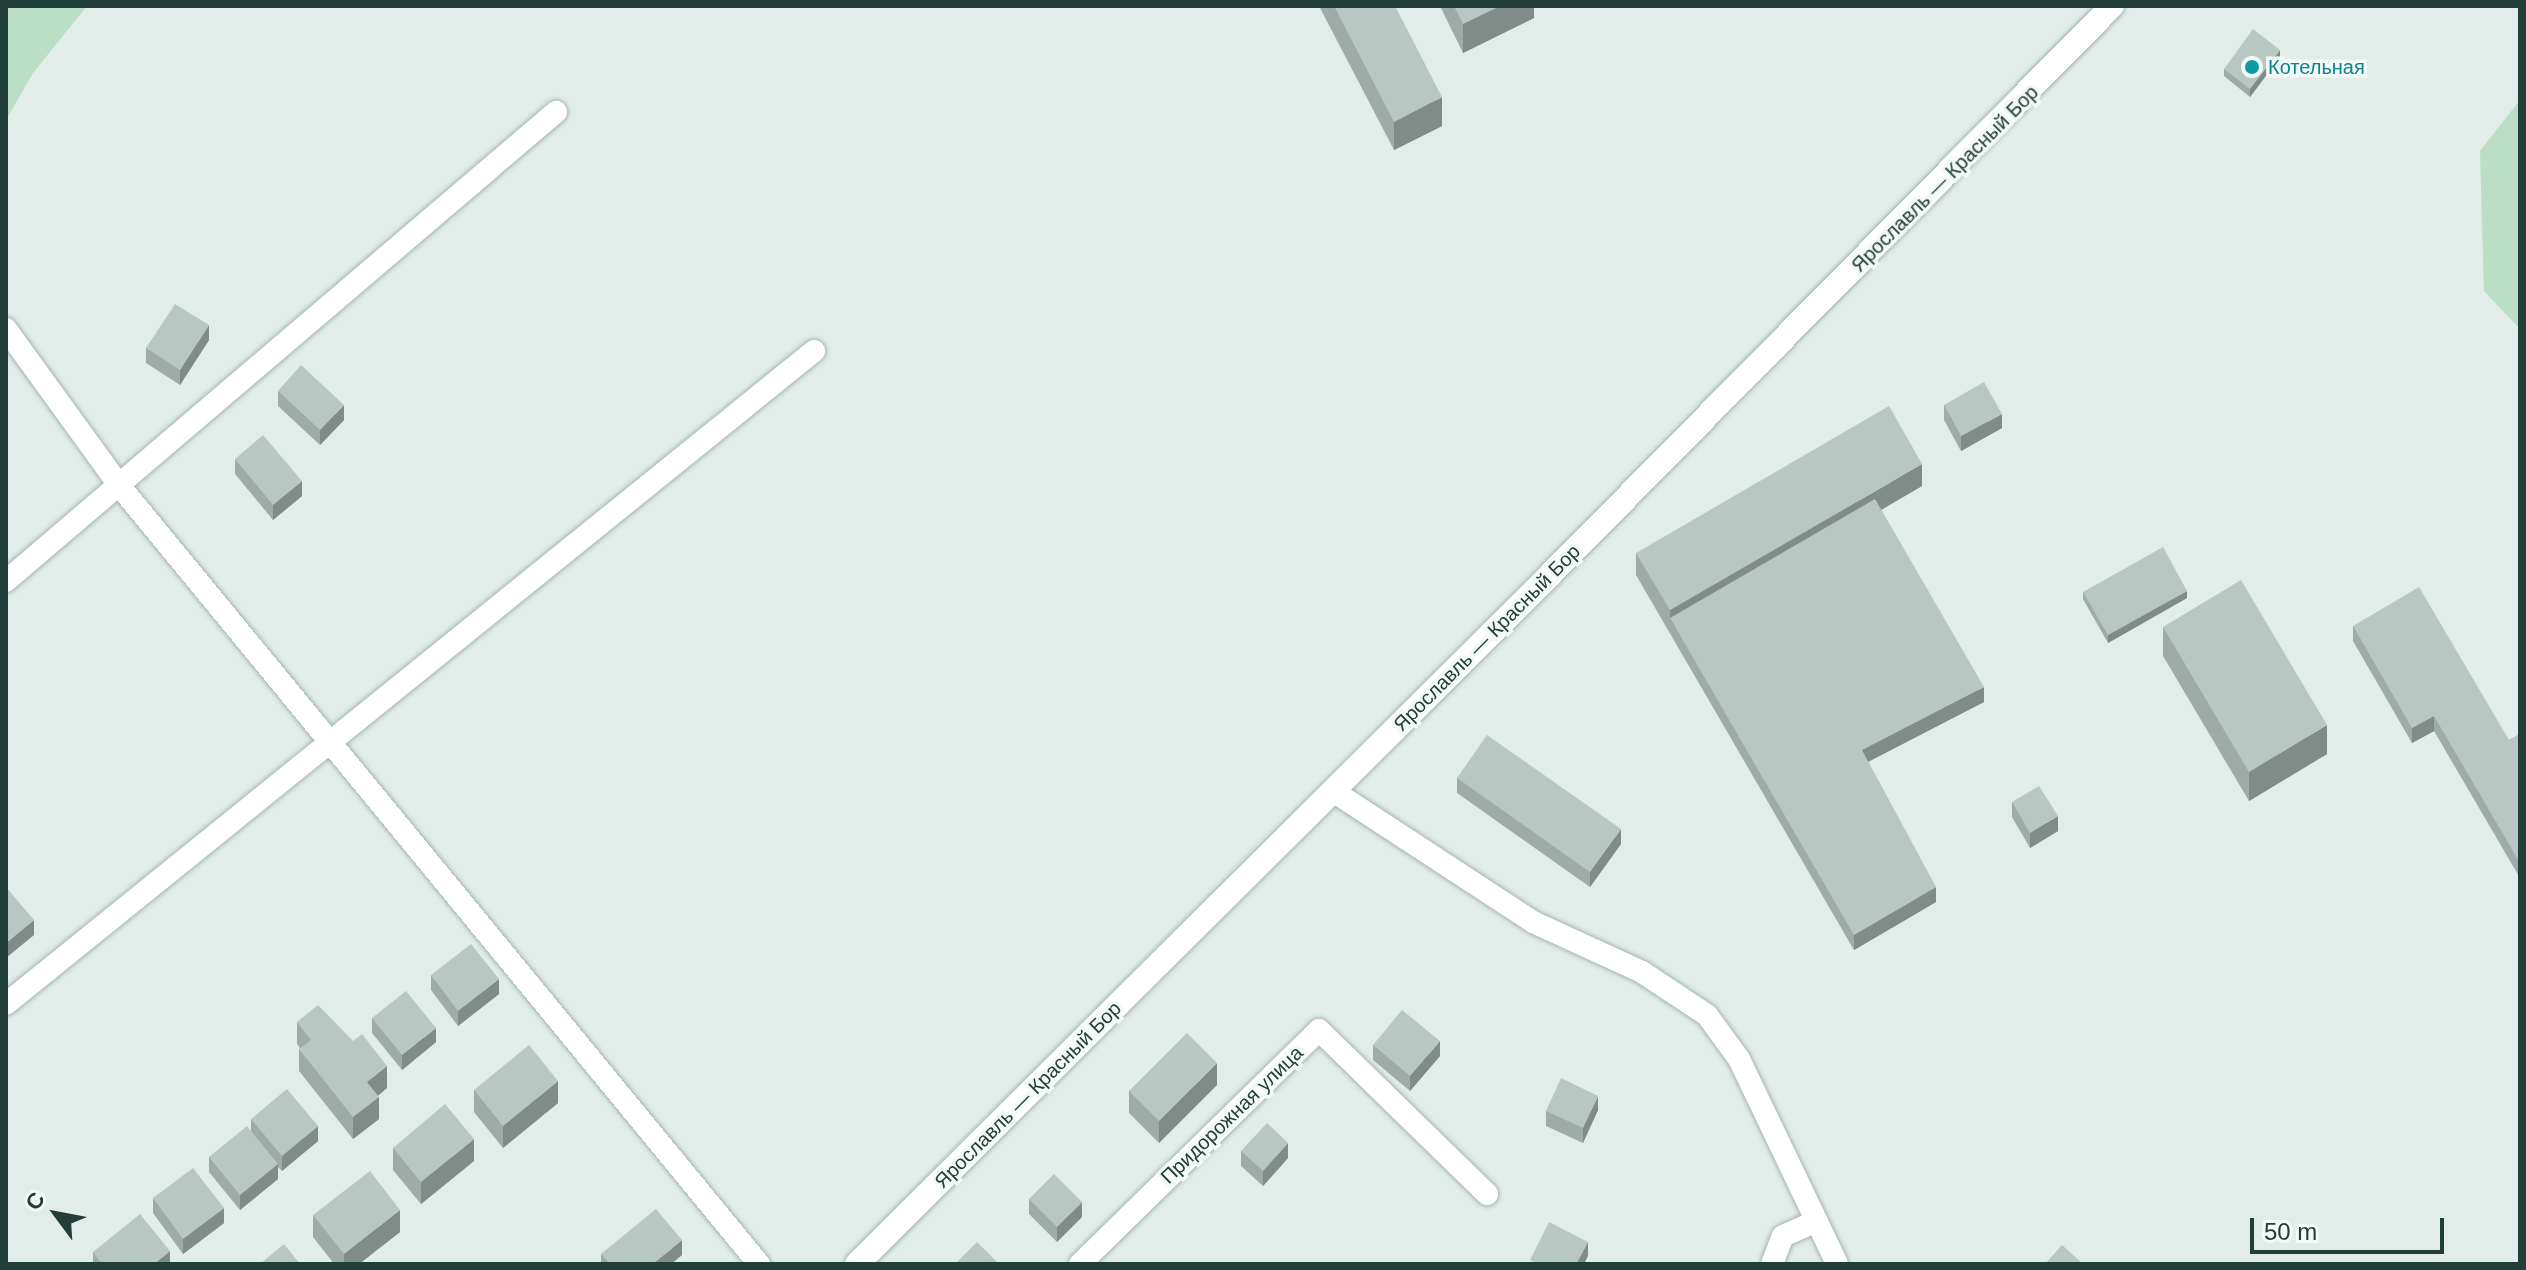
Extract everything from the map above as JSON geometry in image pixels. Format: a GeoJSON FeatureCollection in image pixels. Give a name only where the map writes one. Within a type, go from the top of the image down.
{"type":"FeatureCollection","features":[{"type":"Feature","properties":{"kind":"street","name":"Ярославль — Красный Бор"},"geometry":{"type":"LineString","coordinates":[[857,1264],[1333,791],[2112,6]]}},
{"type":"Feature","properties":{"kind":"street"},"geometry":{"type":"LineString","coordinates":[[6,581],[556,112]]}},
{"type":"Feature","properties":{"kind":"street"},"geometry":{"type":"LineString","coordinates":[[6,329],[118,484],[759,1264]]}},
{"type":"Feature","properties":{"kind":"street"},"geometry":{"type":"LineString","coordinates":[[6,1004],[327,741],[814,351]]}},
{"type":"Feature","properties":{"kind":"street"},"geometry":{"type":"LineString","coordinates":[[1333,791],[1533,922],[1642,972],[1707,1015],[1739,1059],[1837,1264]]}},
{"type":"Feature","properties":{"kind":"street","name":"Придорожная улица"},"geometry":{"type":"LineString","coordinates":[[1080,1264],[1319,1030],[1487,1194]]}},
{"type":"Feature","properties":{"kind":"street"},"geometry":{"type":"LineString","coordinates":[[1772,1264],[1783,1236],[1817,1221]]}},
{"type":"Feature","properties":{"kind":"green space"},"geometry":{"type":"Polygon","coordinates":[[[6,6],[87,6],[33,73],[6,120],[6,6]]]}},
{"type":"Feature","properties":{"kind":"green space"},"geometry":{"type":"Polygon","coordinates":[[[2520,100],[2520,329],[2484,291],[2480,151],[2520,100]]]}},
{"type":"Feature","properties":{"kind":"building"},"geometry":{"type":"Polygon","coordinates":[[[1334,6],[1395,6],[1442,97],[1394,122],[1334,6]]]}},
{"type":"Feature","properties":{"kind":"building"},"geometry":{"type":"Polygon","coordinates":[[[1454,6],[1500,6],[1463,24],[1454,6]]]}},
{"type":"Feature","properties":{"kind":"building","name":"Котельная"},"geometry":{"type":"Polygon","coordinates":[[[2253,29],[2280,50],[2250,89],[2224,69],[2253,29]]]}},
{"type":"Feature","properties":{"kind":"building"},"geometry":{"type":"Polygon","coordinates":[[[175,304],[209,325],[180,370],[146,348],[175,304]]]}},
{"type":"Feature","properties":{"kind":"building"},"geometry":{"type":"Polygon","coordinates":[[[301,365],[344,405],[320,430],[278,391],[301,365]]]}},
{"type":"Feature","properties":{"kind":"building"},"geometry":{"type":"Polygon","coordinates":[[[1984,382],[2002,414],[1961,436],[1944,405],[1984,382]]]}},
{"type":"Feature","properties":{"kind":"building"},"geometry":{"type":"Polygon","coordinates":[[[1889,406],[1922,464],[1670,610],[1636,553],[1889,406]]]}},
{"type":"Feature","properties":{"kind":"building"},"geometry":{"type":"Polygon","coordinates":[[[263,435],[302,481],[273,505],[235,459],[263,435]]]}},
{"type":"Feature","properties":{"kind":"building"},"geometry":{"type":"Polygon","coordinates":[[[1875,499],[1984,687],[1862,750],[1936,887],[1854,935],[1670,618],[1875,499]]]}},
{"type":"Feature","properties":{"kind":"building"},"geometry":{"type":"Polygon","coordinates":[[[2163,547],[2187,591],[2108,635],[2083,592],[2163,547]]]}},
{"type":"Feature","properties":{"kind":"building"},"geometry":{"type":"Polygon","coordinates":[[[2241,580],[2327,725],[2249,772],[2163,627],[2241,580]]]}},
{"type":"Feature","properties":{"kind":"building"},"geometry":{"type":"Polygon","coordinates":[[[2419,587],[2509,740],[2520,734],[2520,863],[2434,716],[2412,728],[2353,626],[2419,587]]]}},
{"type":"Feature","properties":{"kind":"building"},"geometry":{"type":"Polygon","coordinates":[[[1487,735],[1621,829],[1590,872],[1457,778],[1487,735]]]}},
{"type":"Feature","properties":{"kind":"building"},"geometry":{"type":"Polygon","coordinates":[[[2039,786],[2058,816],[2030,833],[2012,802],[2039,786]]]}},
{"type":"Feature","properties":{"kind":"building"},"geometry":{"type":"Polygon","coordinates":[[[6,887],[34,920],[6,943],[6,887]]]}},
{"type":"Feature","properties":{"kind":"building"},"geometry":{"type":"Polygon","coordinates":[[[471,944],[499,979],[458,1011],[431,975],[471,944]]]}},
{"type":"Feature","properties":{"kind":"building"},"geometry":{"type":"Polygon","coordinates":[[[406,991],[436,1028],[402,1055],[372,1018],[406,991]]]}},
{"type":"Feature","properties":{"kind":"building"},"geometry":{"type":"Polygon","coordinates":[[[318,1005],[353,1041],[362,1034],[387,1066],[367,1082],[379,1097],[353,1117],[299,1049],[311,1040],[297,1022],[318,1005]]]}},
{"type":"Feature","properties":{"kind":"building"},"geometry":{"type":"Polygon","coordinates":[[[1402,1010],[1440,1041],[1410,1076],[1373,1045],[1402,1010]]]}},
{"type":"Feature","properties":{"kind":"building"},"geometry":{"type":"Polygon","coordinates":[[[1187,1033],[1217,1063],[1159,1121],[1129,1091],[1187,1033]]]}},
{"type":"Feature","properties":{"kind":"building"},"geometry":{"type":"Polygon","coordinates":[[[529,1045],[558,1081],[503,1126],[474,1090],[529,1045]]]}},
{"type":"Feature","properties":{"kind":"building"},"geometry":{"type":"Polygon","coordinates":[[[1561,1078],[1598,1096],[1583,1128],[1546,1111],[1561,1078]]]}},
{"type":"Feature","properties":{"kind":"building"},"geometry":{"type":"Polygon","coordinates":[[[287,1089],[318,1126],[282,1156],[251,1119],[287,1089]]]}},
{"type":"Feature","properties":{"kind":"building"},"geometry":{"type":"Polygon","coordinates":[[[445,1104],[474,1139],[421,1182],[393,1148],[445,1104]]]}},
{"type":"Feature","properties":{"kind":"building"},"geometry":{"type":"Polygon","coordinates":[[[1267,1123],[1288,1143],[1263,1171],[1241,1151],[1267,1123]]]}},
{"type":"Feature","properties":{"kind":"building"},"geometry":{"type":"Polygon","coordinates":[[[247,1126],[278,1164],[240,1195],[209,1157],[247,1126]]]}},
{"type":"Feature","properties":{"kind":"building"},"geometry":{"type":"Polygon","coordinates":[[[193,1168],[224,1208],[183,1239],[153,1198],[193,1168]]]}},
{"type":"Feature","properties":{"kind":"building"},"geometry":{"type":"Polygon","coordinates":[[[370,1171],[400,1210],[344,1254],[313,1215],[370,1171]]]}},
{"type":"Feature","properties":{"kind":"building"},"geometry":{"type":"Polygon","coordinates":[[[1054,1174],[1082,1202],[1057,1227],[1029,1199],[1054,1174]]]}},
{"type":"Feature","properties":{"kind":"building"},"geometry":{"type":"Polygon","coordinates":[[[656,1209],[682,1240],[653,1264],[610,1264],[601,1254],[656,1209]]]}},
{"type":"Feature","properties":{"kind":"building"},"geometry":{"type":"Polygon","coordinates":[[[140,1214],[170,1251],[154,1264],[102,1264],[93,1252],[140,1214]]]}},
{"type":"Feature","properties":{"kind":"building"},"geometry":{"type":"Polygon","coordinates":[[[1549,1222],[1588,1242],[1576,1264],[1538,1264],[1530,1260],[1549,1222]]]}},
{"type":"Feature","properties":{"kind":"building"},"geometry":{"type":"Polygon","coordinates":[[[977,1242],[999,1264],[955,1264],[977,1242]]]}},
{"type":"Feature","properties":{"kind":"building"},"geometry":{"type":"Polygon","coordinates":[[[284,1244],[300,1264],[260,1264],[284,1244]]]}},
{"type":"Feature","properties":{"kind":"building"},"geometry":{"type":"Polygon","coordinates":[[[2062,1245],[2083,1264],[2045,1264],[2062,1245]]]}},
{"type":"Feature","properties":{"kind":"place","name":"Котельная"},"geometry":{"type":"Point","coordinates":[2252,67]}}]}
